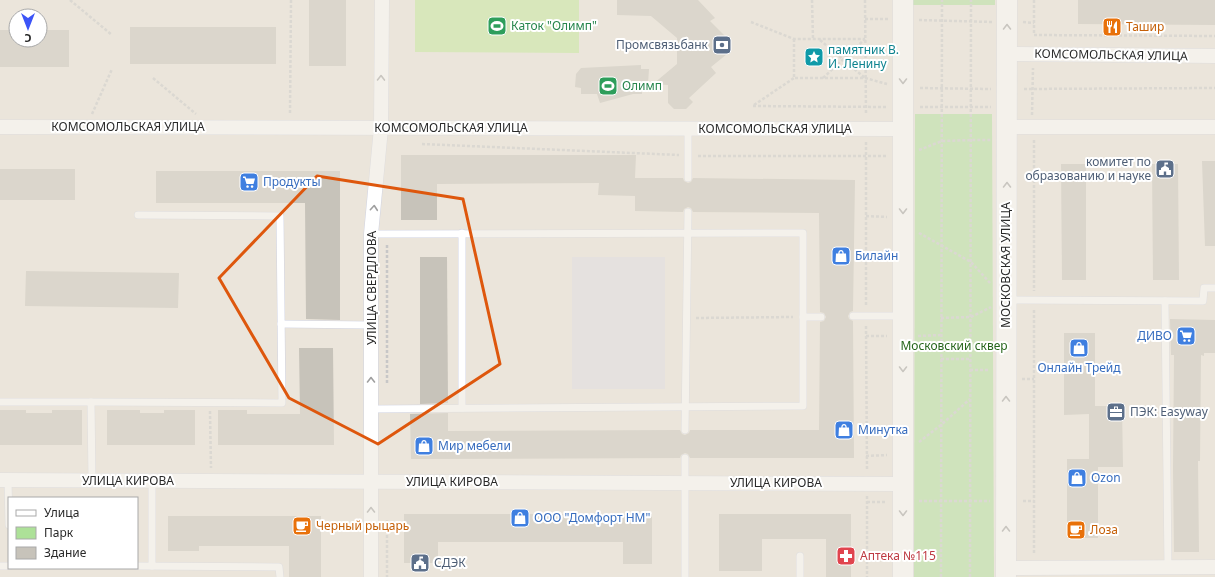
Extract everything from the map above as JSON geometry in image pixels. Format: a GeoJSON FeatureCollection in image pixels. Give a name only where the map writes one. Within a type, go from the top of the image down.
{"type":"FeatureCollection","features":[{"type":"Feature","properties":{"kind":"main road"},"geometry":{"type":"LineString","coordinates":[[903,0],[903,577]]}},
{"type":"Feature","properties":{"kind":"main road","name":"МОСКОВСКАЯ УЛИЦА"},"geometry":{"type":"LineString","coordinates":[[1006,573],[1007,0]]}},
{"type":"Feature","properties":{"kind":"street","name":"УЛИЦА СВЕРДЛОВА"},"geometry":{"type":"LineString","coordinates":[[371,577],[371,234],[381,128],[382,0]]}},
{"type":"Feature","properties":{"kind":"street","name":"КОМСОМОЛЬСКАЯ УЛИЦА"},"geometry":{"type":"LineString","coordinates":[[1007,54],[1215,56]]}},
{"type":"Feature","properties":{"kind":"street","name":"КОМСОМОЛЬСКАЯ УЛИЦА"},"geometry":{"type":"LineString","coordinates":[[0,127],[903,129]]}},
{"type":"Feature","properties":{"kind":"street"},"geometry":{"type":"LineString","coordinates":[[1007,134],[1215,127]]}},
{"type":"Feature","properties":{"kind":"street","name":"УЛИЦА КИРОВА"},"geometry":{"type":"LineString","coordinates":[[4,480],[867,484],[903,493]]}},
{"type":"Feature","properties":{"kind":"street"},"geometry":{"type":"LineString","coordinates":[[1006,573],[1168,567],[1215,567]]}},
{"type":"Feature","properties":{"kind":"lane"},"geometry":{"type":"LineString","coordinates":[[688,129],[688,178]]}},
{"type":"Feature","properties":{"kind":"lane"},"geometry":{"type":"LineString","coordinates":[[685,430],[688,212]]}},
{"type":"Feature","properties":{"kind":"lane"},"geometry":{"type":"LineString","coordinates":[[0,402],[282,403],[280,216],[138,215]]}},
{"type":"Feature","properties":{"kind":"lane"},"geometry":{"type":"LineString","coordinates":[[462,233],[462,408]]}},
{"type":"Feature","properties":{"kind":"lane"},"geometry":{"type":"LineString","coordinates":[[371,234],[803,233],[804,317],[803,406],[371,409]]}},
{"type":"Feature","properties":{"kind":"lane"},"geometry":{"type":"LineString","coordinates":[[1006,300],[1204,301],[1204,288],[1215,288]]}},
{"type":"Feature","properties":{"kind":"lane"},"geometry":{"type":"LineString","coordinates":[[1165,301],[1168,567]]}},
{"type":"Feature","properties":{"kind":"lane"},"geometry":{"type":"LineString","coordinates":[[853,316],[903,316]]}},
{"type":"Feature","properties":{"kind":"lane"},"geometry":{"type":"LineString","coordinates":[[804,317],[821,317]]}},
{"type":"Feature","properties":{"kind":"lane"},"geometry":{"type":"LineString","coordinates":[[281,324],[371,325]]}},
{"type":"Feature","properties":{"kind":"lane"},"geometry":{"type":"LineString","coordinates":[[91,402],[92,480]]}},
{"type":"Feature","properties":{"kind":"lane"},"geometry":{"type":"LineString","coordinates":[[685,458],[685,577]]}},
{"type":"Feature","properties":{"kind":"lane"},"geometry":{"type":"LineString","coordinates":[[4,480],[8,516]]}},
{"type":"Feature","properties":{"kind":"lane"},"geometry":{"type":"LineString","coordinates":[[152,481],[152,566]]}},
{"type":"Feature","properties":{"kind":"lane"},"geometry":{"type":"LineString","coordinates":[[800,556],[800,577]]}},
{"type":"Feature","properties":{"kind":"lane"},"geometry":{"type":"LineString","coordinates":[[138,566],[279,567],[280,577]]}},
{"type":"Feature","properties":{"kind":"path"},"geometry":{"type":"LineString","coordinates":[[70,0],[112,35]]}},
{"type":"Feature","properties":{"kind":"path"},"geometry":{"type":"LineString","coordinates":[[290,128],[291,0]]}},
{"type":"Feature","properties":{"kind":"path"},"geometry":{"type":"LineString","coordinates":[[812,0],[813,39]]}},
{"type":"Feature","properties":{"kind":"path"},"geometry":{"type":"LineString","coordinates":[[865,0],[867,577]]}},
{"type":"Feature","properties":{"kind":"path"},"geometry":{"type":"LineString","coordinates":[[941,577],[942,0]]}},
{"type":"Feature","properties":{"kind":"path"},"geometry":{"type":"LineString","coordinates":[[970,577],[971,0]]}},
{"type":"Feature","properties":{"kind":"path"},"geometry":{"type":"LineString","coordinates":[[1034,0],[1034,35],[1215,36]]}},
{"type":"Feature","properties":{"kind":"path"},"geometry":{"type":"LineString","coordinates":[[865,19],[1034,23]]}},
{"type":"Feature","properties":{"kind":"path"},"geometry":{"type":"LineString","coordinates":[[751,22],[794,39],[865,39]]}},
{"type":"Feature","properties":{"kind":"path"},"geometry":{"type":"LineString","coordinates":[[794,39],[794,78]]}},
{"type":"Feature","properties":{"kind":"path"},"geometry":{"type":"LineString","coordinates":[[820,39],[866,78]]}},
{"type":"Feature","properties":{"kind":"path"},"geometry":{"type":"LineString","coordinates":[[823,78],[865,39]]}},
{"type":"Feature","properties":{"kind":"path"},"geometry":{"type":"LineString","coordinates":[[86,127],[112,69]]}},
{"type":"Feature","properties":{"kind":"path"},"geometry":{"type":"LineString","coordinates":[[153,78],[212,127]]}},
{"type":"Feature","properties":{"kind":"path"},"geometry":{"type":"LineString","coordinates":[[753,106],[794,78],[866,78],[903,88],[1215,88]]}},
{"type":"Feature","properties":{"kind":"path"},"geometry":{"type":"LineString","coordinates":[[419,143],[688,156],[903,156],[942,141],[971,140],[1007,134],[1042,140]]}},
{"type":"Feature","properties":{"kind":"path"},"geometry":{"type":"LineString","coordinates":[[866,216],[891,217],[971,262],[1006,300],[970,317],[941,318]]}},
{"type":"Feature","properties":{"kind":"path"},"geometry":{"type":"LineString","coordinates":[[387,234],[387,409]]}},
{"type":"Feature","properties":{"kind":"path"},"geometry":{"type":"LineString","coordinates":[[686,318],[804,317]]}},
{"type":"Feature","properties":{"kind":"path"},"geometry":{"type":"LineString","coordinates":[[941,359],[970,359]]}},
{"type":"Feature","properties":{"kind":"path"},"geometry":{"type":"LineString","coordinates":[[866,456],[903,455],[941,425],[970,398]]}},
{"type":"Feature","properties":{"kind":"path"},"geometry":{"type":"LineString","coordinates":[[210,402],[211,481]]}},
{"type":"Feature","properties":{"kind":"path"},"geometry":{"type":"LineString","coordinates":[[867,502],[903,493],[941,501],[1034,500]]}},
{"type":"Feature","properties":{"kind":"path"},"geometry":{"type":"LineString","coordinates":[[387,514],[387,577]]}},
{"type":"Feature","properties":{"kind":"highlighted area"},"geometry":{"type":"Polygon","coordinates":[[[317,176],[463,199],[500,364],[378,444],[289,398],[219,278],[317,176]]]}},
{"type":"Feature","properties":{"kind":"shaded area"},"geometry":{"type":"Polygon","coordinates":[[[572,257],[665,257],[665,389],[572,389],[572,257]]]}},
{"type":"Feature","properties":{"kind":"green space","name":"Каток \"Олимп\""},"geometry":{"type":"Polygon","coordinates":[[[415,0],[579,0],[579,53],[415,52],[415,0]]]}},
{"type":"Feature","properties":{"kind":"green space"},"geometry":{"type":"Polygon","coordinates":[[[913,0],[995,0],[995,5],[913,5],[913,0]]]}},
{"type":"Feature","properties":{"kind":"green space","name":"Московский сквер"},"geometry":{"type":"Polygon","coordinates":[[[915,114],[992,114],[994,577],[914,577],[915,114]]]}},
{"type":"Feature","properties":{"kind":"building"},"geometry":{"type":"Polygon","coordinates":[[[309,0],[346,0],[346,66],[309,66],[309,0]]]}},
{"type":"Feature","properties":{"kind":"building"},"geometry":{"type":"Polygon","coordinates":[[[617,0],[698,0],[715,18],[710,21],[727,38],[727,54],[711,67],[716,73],[689,98],[693,102],[686,109],[674,109],[668,103],[668,85],[653,84],[677,64],[677,38],[651,16],[617,15],[617,0]]]}},
{"type":"Feature","properties":{"kind":"building"},"geometry":{"type":"Polygon","coordinates":[[[1078,0],[1215,0],[1215,25],[1078,24],[1078,0]]]}},
{"type":"Feature","properties":{"kind":"building"},"geometry":{"type":"Polygon","coordinates":[[[130,27],[276,27],[276,64],[130,64],[130,27]]]}},
{"type":"Feature","properties":{"kind":"building"},"geometry":{"type":"Polygon","coordinates":[[[0,30],[8,30],[8,48],[48,48],[48,30],[69,30],[69,67],[0,67],[0,30]]]}},
{"type":"Feature","properties":{"kind":"building","name":"Олимп"},"geometry":{"type":"Polygon","coordinates":[[[641,65],[641,69],[649,69],[648,84],[642,84],[642,94],[633,94],[600,103],[597,94],[581,94],[581,88],[575,87],[576,74],[581,68],[641,65]]]}},
{"type":"Feature","properties":{"kind":"building"},"geometry":{"type":"Polygon","coordinates":[[[401,155],[636,155],[635,178],[683,178],[684,181],[688,183],[691,182],[693,178],[855,180],[853,311],[850,312],[848,316],[849,319],[853,321],[854,458],[690,458],[688,454],[685,453],[681,455],[680,458],[411,459],[410,414],[448,413],[448,431],[680,430],[682,434],[685,435],[689,433],[690,430],[819,430],[820,322],[824,321],[826,317],[824,313],[820,312],[819,213],[693,212],[691,208],[688,207],[684,209],[683,212],[635,211],[635,196],[598,195],[599,183],[437,184],[437,220],[401,220],[401,155]]]}},
{"type":"Feature","properties":{"kind":"building"},"geometry":{"type":"Polygon","coordinates":[[[1202,161],[1215,161],[1215,246],[1205,246],[1202,161]]]}},
{"type":"Feature","properties":{"kind":"building"},"geometry":{"type":"Polygon","coordinates":[[[1061,164],[1086,164],[1086,280],[1062,280],[1061,164]]]}},
{"type":"Feature","properties":{"kind":"building"},"geometry":{"type":"Polygon","coordinates":[[[1152,164],[1178,164],[1179,280],[1153,280],[1152,164]]]}},
{"type":"Feature","properties":{"kind":"building"},"geometry":{"type":"Polygon","coordinates":[[[0,169],[75,169],[75,200],[0,200],[0,169]]]}},
{"type":"Feature","properties":{"kind":"building"},"geometry":{"type":"Polygon","coordinates":[[[156,171],[340,171],[340,320],[306,319],[305,203],[156,203],[156,171]]]}},
{"type":"Feature","properties":{"kind":"building"},"geometry":{"type":"Polygon","coordinates":[[[420,257],[447,257],[448,403],[420,404],[420,257]]]}},
{"type":"Feature","properties":{"kind":"building"},"geometry":{"type":"Polygon","coordinates":[[[26,271],[179,273],[178,308],[25,306],[26,271]]]}},
{"type":"Feature","properties":{"kind":"building"},"geometry":{"type":"Polygon","coordinates":[[[1170,319],[1215,320],[1215,353],[1204,353],[1204,356],[1201,355],[1200,461],[1198,461],[1199,552],[1174,552],[1174,355],[1171,355],[1170,319]]]}},
{"type":"Feature","properties":{"kind":"building"},"geometry":{"type":"Polygon","coordinates":[[[1064,333],[1095,333],[1095,406],[1122,406],[1123,467],[1098,467],[1098,538],[1067,538],[1067,459],[1089,459],[1089,414],[1064,415],[1064,333]]]}},
{"type":"Feature","properties":{"kind":"building"},"geometry":{"type":"Polygon","coordinates":[[[299,348],[333,348],[334,445],[218,445],[218,410],[247,410],[247,414],[300,414],[299,348]]]}},
{"type":"Feature","properties":{"kind":"building"},"geometry":{"type":"Polygon","coordinates":[[[0,410],[26,410],[26,413],[52,413],[52,410],[82,410],[82,445],[0,445],[0,410]]]}},
{"type":"Feature","properties":{"kind":"building"},"geometry":{"type":"Polygon","coordinates":[[[107,410],[140,410],[140,413],[164,413],[164,410],[195,410],[195,445],[107,445],[107,410]]]}},
{"type":"Feature","properties":{"kind":"building"},"geometry":{"type":"Polygon","coordinates":[[[404,514],[652,514],[652,564],[623,564],[623,542],[438,542],[438,563],[404,563],[404,514]]]}},
{"type":"Feature","properties":{"kind":"building"},"geometry":{"type":"Polygon","coordinates":[[[719,514],[851,514],[851,577],[826,577],[826,539],[762,539],[762,571],[719,571],[719,514]]]}},
{"type":"Feature","properties":{"kind":"building"},"geometry":{"type":"Polygon","coordinates":[[[168,516],[321,516],[321,577],[289,577],[289,546],[199,546],[199,551],[168,551],[168,516]]]}},
{"type":"Feature","properties":{"kind":"place","name":"Каток \"Олимп\""},"geometry":{"type":"Point","coordinates":[497,26]}},
{"type":"Feature","properties":{"kind":"place","name":"Ташир"},"geometry":{"type":"Point","coordinates":[1112,27]}},
{"type":"Feature","properties":{"kind":"place","name":"Промсвязьбанк"},"geometry":{"type":"Point","coordinates":[722,45]}},
{"type":"Feature","properties":{"kind":"place","name":"памятник В. И. Ленину"},"geometry":{"type":"Point","coordinates":[814,57]}},
{"type":"Feature","properties":{"kind":"place","name":"Олимп"},"geometry":{"type":"Point","coordinates":[608,86]}},
{"type":"Feature","properties":{"kind":"place","name":"комитет по образованию и науке"},"geometry":{"type":"Point","coordinates":[1165,169]}},
{"type":"Feature","properties":{"kind":"place","name":"Продукты"},"geometry":{"type":"Point","coordinates":[249,182]}},
{"type":"Feature","properties":{"kind":"place","name":"Билайн"},"geometry":{"type":"Point","coordinates":[841,256]}},
{"type":"Feature","properties":{"kind":"place","name":"ДИВО"},"geometry":{"type":"Point","coordinates":[1186,336]}},
{"type":"Feature","properties":{"kind":"place","name":"Онлайн Трейд"},"geometry":{"type":"Point","coordinates":[1079,348]}},
{"type":"Feature","properties":{"kind":"place","name":"ПЭК: Easyway"},"geometry":{"type":"Point","coordinates":[1116,412]}},
{"type":"Feature","properties":{"kind":"place","name":"Минутка"},"geometry":{"type":"Point","coordinates":[844,430]}},
{"type":"Feature","properties":{"kind":"place","name":"Мир мебели"},"geometry":{"type":"Point","coordinates":[424,446]}},
{"type":"Feature","properties":{"kind":"place","name":"Ozon"},"geometry":{"type":"Point","coordinates":[1077,478]}},
{"type":"Feature","properties":{"kind":"place","name":"ООО \"Домфорт НМ\""},"geometry":{"type":"Point","coordinates":[520,518]}},
{"type":"Feature","properties":{"kind":"place","name":"Черный рыцарь"},"geometry":{"type":"Point","coordinates":[302,526]}},
{"type":"Feature","properties":{"kind":"place","name":"Лоза"},"geometry":{"type":"Point","coordinates":[1076,530]}},
{"type":"Feature","properties":{"kind":"place","name":"Аптека №115"},"geometry":{"type":"Point","coordinates":[846,556]}},
{"type":"Feature","properties":{"kind":"place","name":"СДЭК"},"geometry":{"type":"Point","coordinates":[420,563]}}]}
